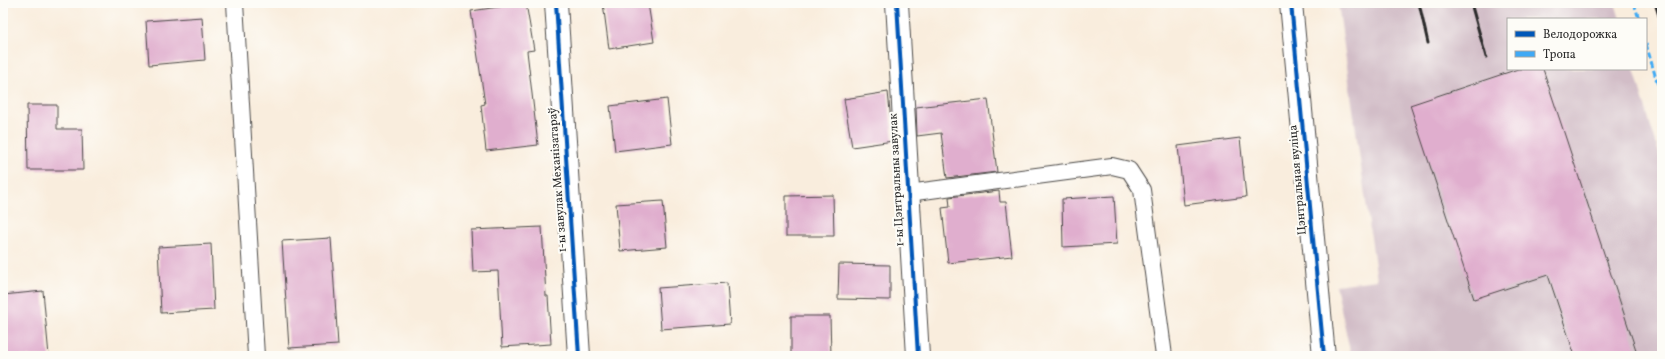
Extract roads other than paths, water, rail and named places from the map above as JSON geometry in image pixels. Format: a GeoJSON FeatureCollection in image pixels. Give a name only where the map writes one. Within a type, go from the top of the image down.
{"type":"FeatureCollection","features":[{"type":"Feature","properties":{"kind":"street","name":"1-ы завулак Механізатараў"},"geometry":{"type":"LineString","coordinates":[[556,3],[579,356]]}},
{"type":"Feature","properties":{"kind":"street","name":"1-ы Цэнтральны завулак"},"geometry":{"type":"LineString","coordinates":[[897,3],[918,356]]}},
{"type":"Feature","properties":{"kind":"street","name":"Цэнтральная вуліца"},"geometry":{"type":"LineString","coordinates":[[1291,3],[1324,356]]}},
{"type":"Feature","properties":{"kind":"lane"},"geometry":{"type":"LineString","coordinates":[[235,3],[256,356]]}},
{"type":"Feature","properties":{"kind":"lane"},"geometry":{"type":"LineString","coordinates":[[908,193],[1112,166],[1129,170],[1142,190],[1164,356]]}},
{"type":"Feature","properties":{"kind":"railway"},"geometry":{"type":"LineString","coordinates":[[1419,3],[1428,43]]}},
{"type":"Feature","properties":{"kind":"railway"},"geometry":{"type":"LineString","coordinates":[[1471,3],[1486,57]]}},
{"type":"Feature","properties":{"kind":"railway"},"geometry":{"type":"LineString","coordinates":[[1655,3],[1662,25]]}}]}
